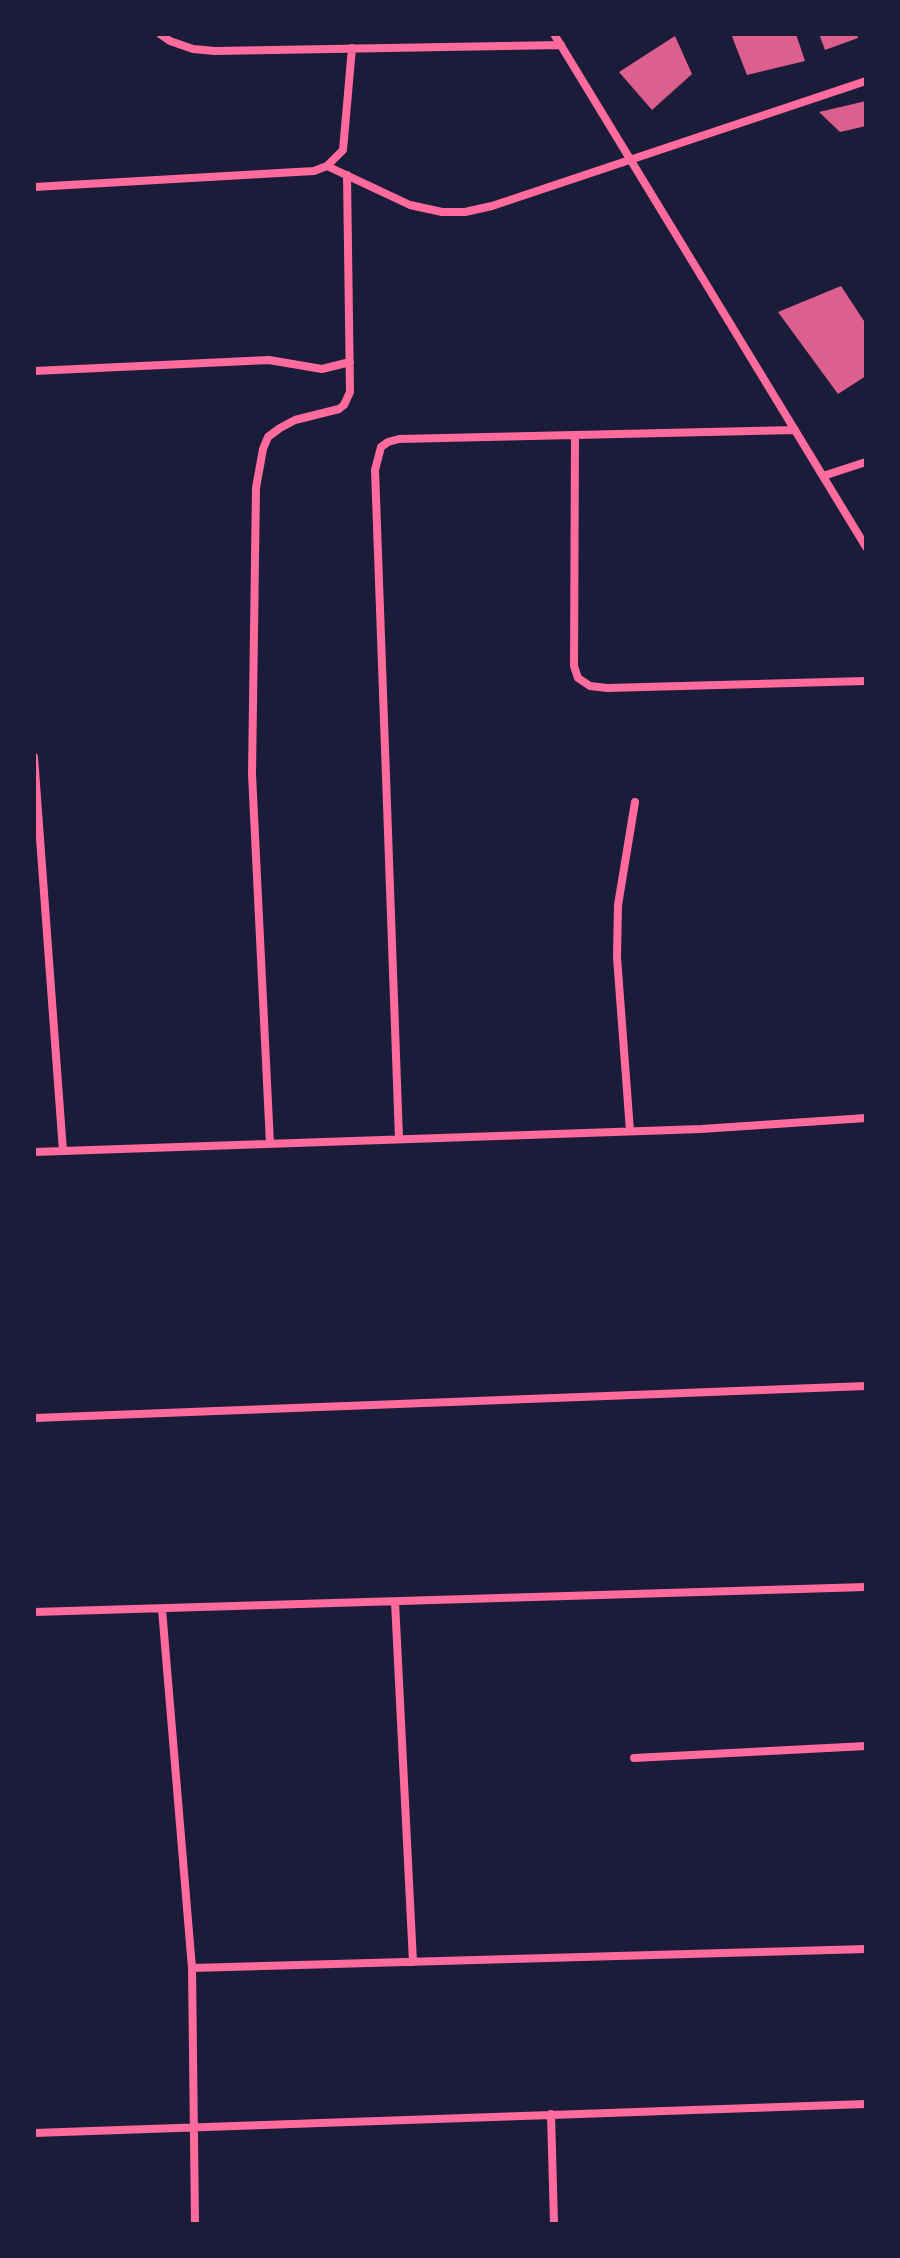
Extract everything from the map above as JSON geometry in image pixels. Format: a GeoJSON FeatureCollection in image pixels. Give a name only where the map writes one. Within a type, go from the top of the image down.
{"type":"FeatureCollection","features":[{"type":"Feature","properties":{"kind":"street"},"geometry":{"type":"LineString","coordinates":[[160,34],[170,41],[204,50],[561,45]]}},
{"type":"Feature","properties":{"kind":"street"},"geometry":{"type":"LineString","coordinates":[[554,34],[866,547]]}},
{"type":"Feature","properties":{"kind":"street"},"geometry":{"type":"LineString","coordinates":[[34,187],[314,171],[327,166],[343,150],[352,48]]}},
{"type":"Feature","properties":{"kind":"street"},"geometry":{"type":"LineString","coordinates":[[327,166],[410,205],[442,212],[465,212],[492,206],[866,81]]}},
{"type":"Feature","properties":{"kind":"street"},"geometry":{"type":"LineString","coordinates":[[270,1144],[252,774],[257,473],[268,437],[295,420],[344,405],[350,392],[347,175]]}},
{"type":"Feature","properties":{"kind":"street"},"geometry":{"type":"LineString","coordinates":[[34,371],[269,360],[322,369],[350,362]]}},
{"type":"Feature","properties":{"kind":"street"},"geometry":{"type":"LineString","coordinates":[[399,1139],[375,470],[381,447],[399,439],[795,430]]}},
{"type":"Feature","properties":{"kind":"street"},"geometry":{"type":"LineString","coordinates":[[575,435],[574,666],[578,678],[590,686],[607,688],[866,681]]}},
{"type":"Feature","properties":{"kind":"street"},"geometry":{"type":"LineString","coordinates":[[823,476],[866,462]]}},
{"type":"Feature","properties":{"kind":"street"},"geometry":{"type":"LineString","coordinates":[[34,757],[63,1151]]}},
{"type":"Feature","properties":{"kind":"street"},"geometry":{"type":"LineString","coordinates":[[630,1131],[617,957],[618,905],[635,802]]}},
{"type":"Feature","properties":{"kind":"street"},"geometry":{"type":"LineString","coordinates":[[34,951],[47,950]]}},
{"type":"Feature","properties":{"kind":"street"},"geometry":{"type":"LineString","coordinates":[[34,1152],[630,1131],[866,1118]]}},
{"type":"Feature","properties":{"kind":"street"},"geometry":{"type":"LineString","coordinates":[[34,1418],[866,1386]]}},
{"type":"Feature","properties":{"kind":"street"},"geometry":{"type":"LineString","coordinates":[[34,1612],[866,1587]]}},
{"type":"Feature","properties":{"kind":"street"},"geometry":{"type":"LineString","coordinates":[[395,1602],[413,1962]]}},
{"type":"Feature","properties":{"kind":"street"},"geometry":{"type":"LineString","coordinates":[[162,1609],[192,1968],[195,2224]]}},
{"type":"Feature","properties":{"kind":"street"},"geometry":{"type":"LineString","coordinates":[[634,1758],[866,1746]]}},
{"type":"Feature","properties":{"kind":"street"},"geometry":{"type":"LineString","coordinates":[[192,1968],[866,1949]]}},
{"type":"Feature","properties":{"kind":"street"},"geometry":{"type":"LineString","coordinates":[[34,2133],[866,2104]]}},
{"type":"Feature","properties":{"kind":"street"},"geometry":{"type":"LineString","coordinates":[[551,2114],[554,2224]]}},
{"type":"Feature","properties":{"kind":"building"},"geometry":{"type":"Polygon","coordinates":[[[731,34],[796,34],[805,61],[747,75],[731,34]]]}},
{"type":"Feature","properties":{"kind":"building"},"geometry":{"type":"Polygon","coordinates":[[[819,34],[857,34],[858,38],[825,50],[819,34]]]}},
{"type":"Feature","properties":{"kind":"building"},"geometry":{"type":"Polygon","coordinates":[[[675,36],[692,74],[652,110],[619,72],[675,36]]]}},
{"type":"Feature","properties":{"kind":"building"},"geometry":{"type":"Polygon","coordinates":[[[866,101],[866,126],[840,132],[819,112],[866,101]]]}},
{"type":"Feature","properties":{"kind":"building"},"geometry":{"type":"Polygon","coordinates":[[[841,286],[866,324],[866,376],[838,394],[778,312],[841,286]]]}}]}
